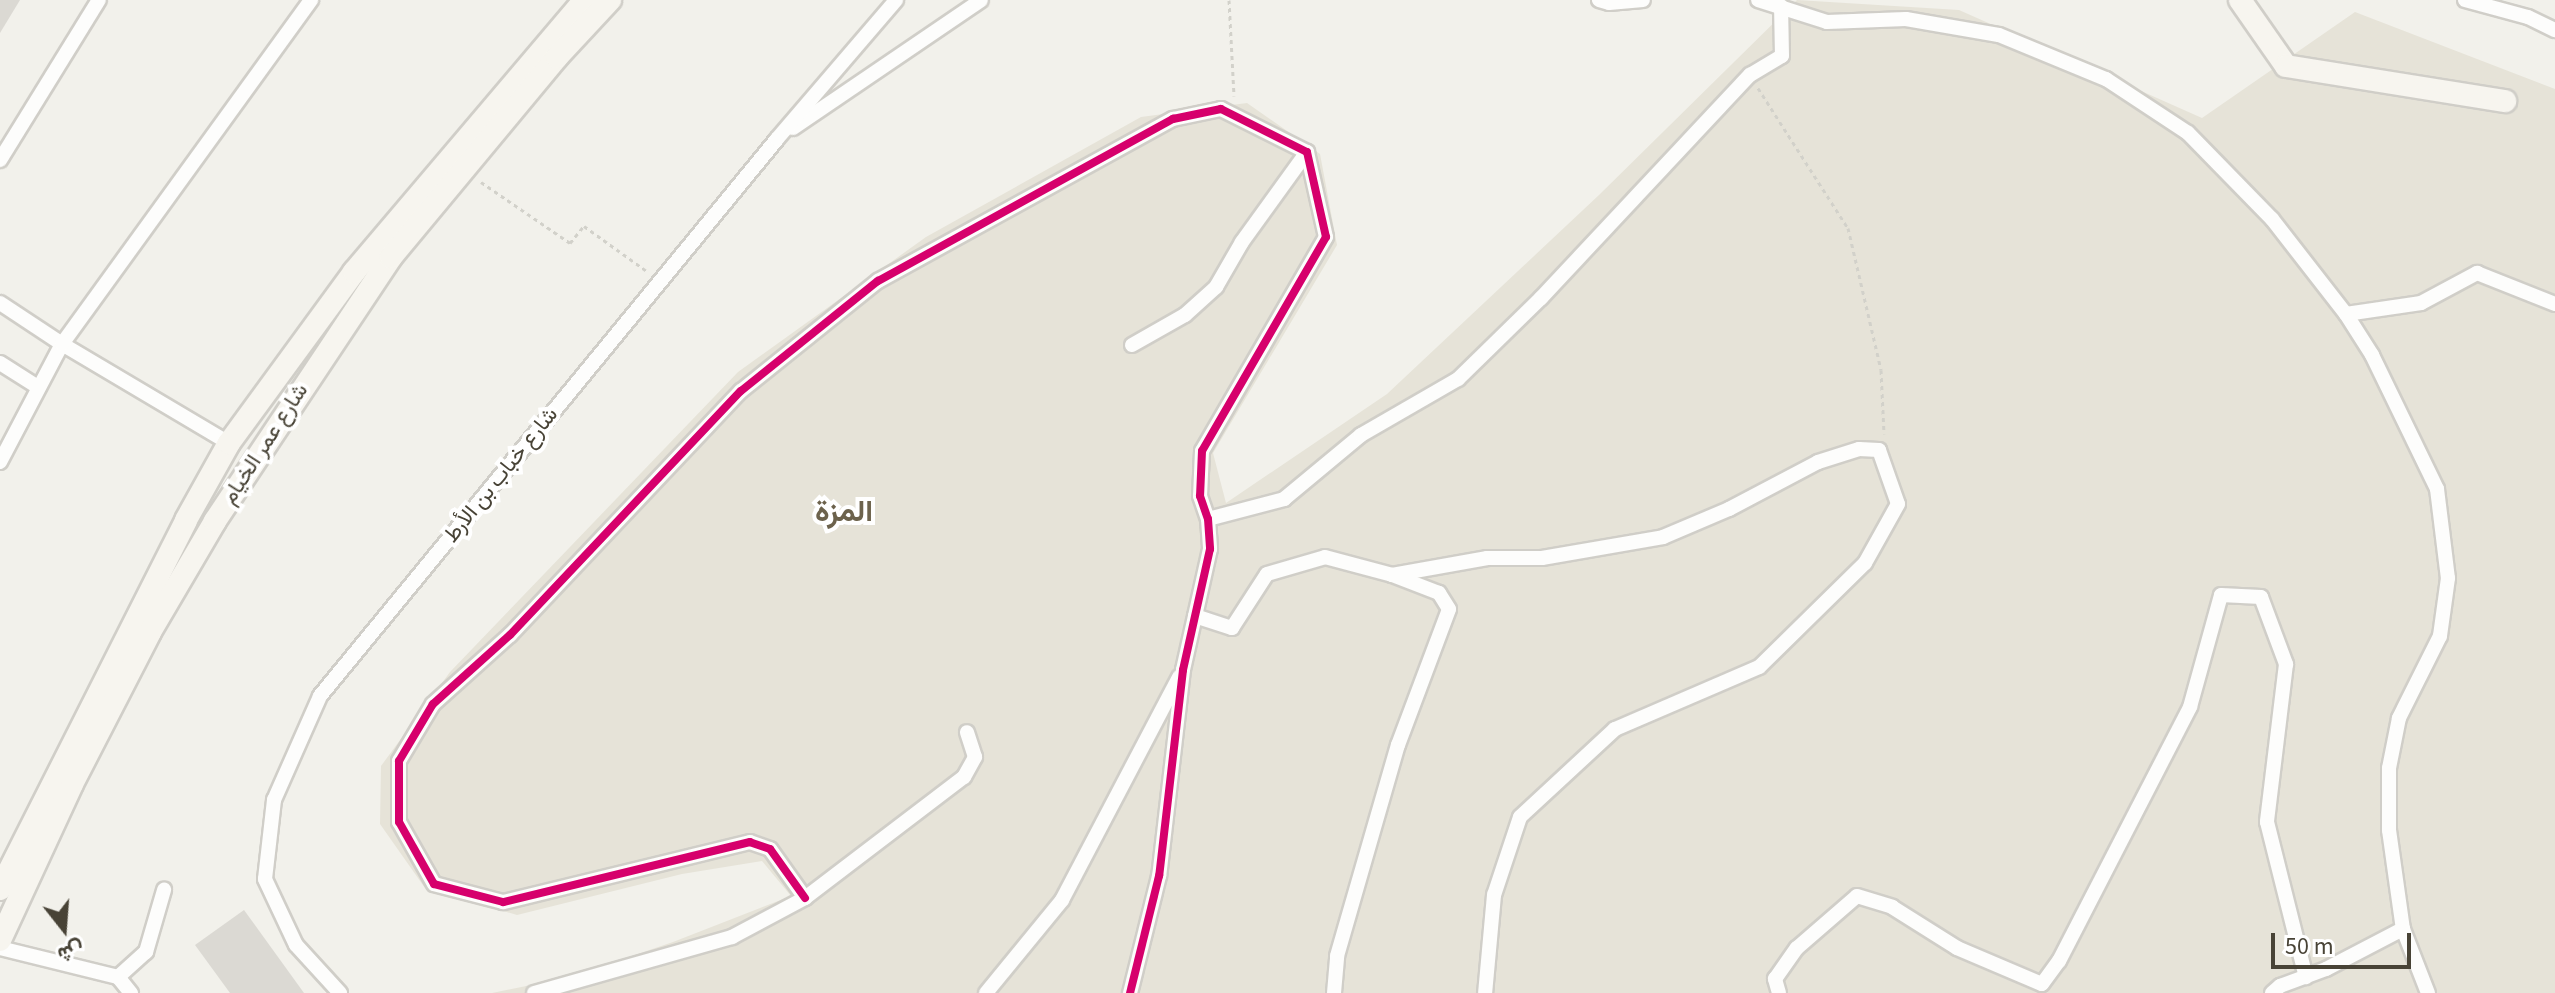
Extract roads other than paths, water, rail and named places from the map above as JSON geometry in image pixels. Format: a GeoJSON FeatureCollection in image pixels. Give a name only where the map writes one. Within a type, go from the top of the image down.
{"type":"FeatureCollection","features":[{"type":"Feature","properties":{"kind":"street"},"geometry":{"type":"LineString","coordinates":[[0,160],[99,0]]}},
{"type":"Feature","properties":{"kind":"street"},"geometry":{"type":"LineString","coordinates":[[0,462],[62,344],[311,0]]}},
{"type":"Feature","properties":{"kind":"street","name":"شارع عمر الخيام"},"geometry":{"type":"LineString","coordinates":[[0,889],[186,520],[229,443],[354,272],[585,0]]}},
{"type":"Feature","properties":{"kind":"street","name":"شارع عمر الخيام"},"geometry":{"type":"LineString","coordinates":[[0,940],[72,784],[136,660],[215,521],[391,257],[557,57],[610,0]]}},
{"type":"Feature","properties":{"kind":"street","name":"شارع خباب بن الأرط"},"geometry":{"type":"LineString","coordinates":[[340,993],[296,945],[265,879],[274,800],[320,696],[777,139],[896,0]]}},
{"type":"Feature","properties":{"kind":"street"},"geometry":{"type":"LineString","coordinates":[[777,139],[981,0]]}},
{"type":"Feature","properties":{"kind":"street"},"geometry":{"type":"LineString","coordinates":[[1599,0],[1609,3],[1643,0]]}},
{"type":"Feature","properties":{"kind":"street"},"geometry":{"type":"LineString","coordinates":[[1758,0],[1827,22],[1906,19],[1999,35],[2106,79],[2188,133],[2272,219],[2346,314],[2372,355],[2437,489],[2448,578],[2440,636],[2399,718],[2389,768],[2389,830],[2403,929],[2428,993]]}},
{"type":"Feature","properties":{"kind":"street"},"geometry":{"type":"LineString","coordinates":[[2240,0],[2286,66],[2505,101]]}},
{"type":"Feature","properties":{"kind":"street"},"geometry":{"type":"LineString","coordinates":[[2465,0],[2528,17],[2555,30]]}},
{"type":"Feature","properties":{"kind":"street"},"geometry":{"type":"LineString","coordinates":[[1208,519],[1284,499],[1361,435],[1458,379],[1563,275],[1750,75],[1782,56],[1781,6]]}},
{"type":"Feature","properties":{"kind":"street"},"geometry":{"type":"LineString","coordinates":[[805,898],[770,849],[750,842],[503,902],[434,884],[399,822],[399,761],[433,704],[510,635],[741,391],[878,281],[1173,119],[1221,109],[1307,152]]}},
{"type":"Feature","properties":{"kind":"street"},"geometry":{"type":"LineString","coordinates":[[1130,993],[1159,876],[1183,670],[1210,549],[1208,519],[1200,496],[1202,451],[1326,237],[1307,152]]}},
{"type":"Feature","properties":{"kind":"street"},"geometry":{"type":"LineString","coordinates":[[1132,345],[1185,315],[1216,287],[1242,242],[1307,152]]}},
{"type":"Feature","properties":{"kind":"street"},"geometry":{"type":"LineString","coordinates":[[2346,314],[2421,303],[2477,273],[2554,300]]}},
{"type":"Feature","properties":{"kind":"street"},"geometry":{"type":"LineString","coordinates":[[0,303],[62,344],[229,443]]}},
{"type":"Feature","properties":{"kind":"street"},"geometry":{"type":"LineString","coordinates":[[0,363],[38,387]]}},
{"type":"Feature","properties":{"kind":"street"},"geometry":{"type":"LineString","coordinates":[[1392,575],[1487,558],[1542,558],[1663,537],[1729,509],[1818,462],[1859,449],[1879,450],[1898,504],[1865,563],[1759,667],[1615,729],[1520,817],[1494,895],[1485,993]]}},
{"type":"Feature","properties":{"kind":"street"},"geometry":{"type":"LineString","coordinates":[[1195,616],[1232,628],[1267,574],[1325,557],[1392,575],[1439,593],[1449,609],[1398,745],[1337,956],[1334,993]]}},
{"type":"Feature","properties":{"kind":"street"},"geometry":{"type":"LineString","coordinates":[[1779,993],[1775,979],[1797,948],[1857,896],[1892,907],[1957,948],[2039,988],[2059,961],[2190,707],[2221,595],[2261,597],[2286,664],[2267,822],[2306,977]]}},
{"type":"Feature","properties":{"kind":"street"},"geometry":{"type":"LineString","coordinates":[[986,993],[1062,900],[1183,670]]}},
{"type":"Feature","properties":{"kind":"street"},"geometry":{"type":"LineString","coordinates":[[534,993],[732,937],[805,898],[964,777],[975,757],[967,732]]}},
{"type":"Feature","properties":{"kind":"street"},"geometry":{"type":"LineString","coordinates":[[118,977],[146,952],[164,890]]}},
{"type":"Feature","properties":{"kind":"street"},"geometry":{"type":"LineString","coordinates":[[2272,993],[2280,986],[2306,977],[2403,929]]}},
{"type":"Feature","properties":{"kind":"street"},"geometry":{"type":"LineString","coordinates":[[0,948],[118,977],[131,993]]}},
{"type":"Feature","properties":{"kind":"district","name":"المزة"},"geometry":{"type":"Point","coordinates":[844,512]}}]}
